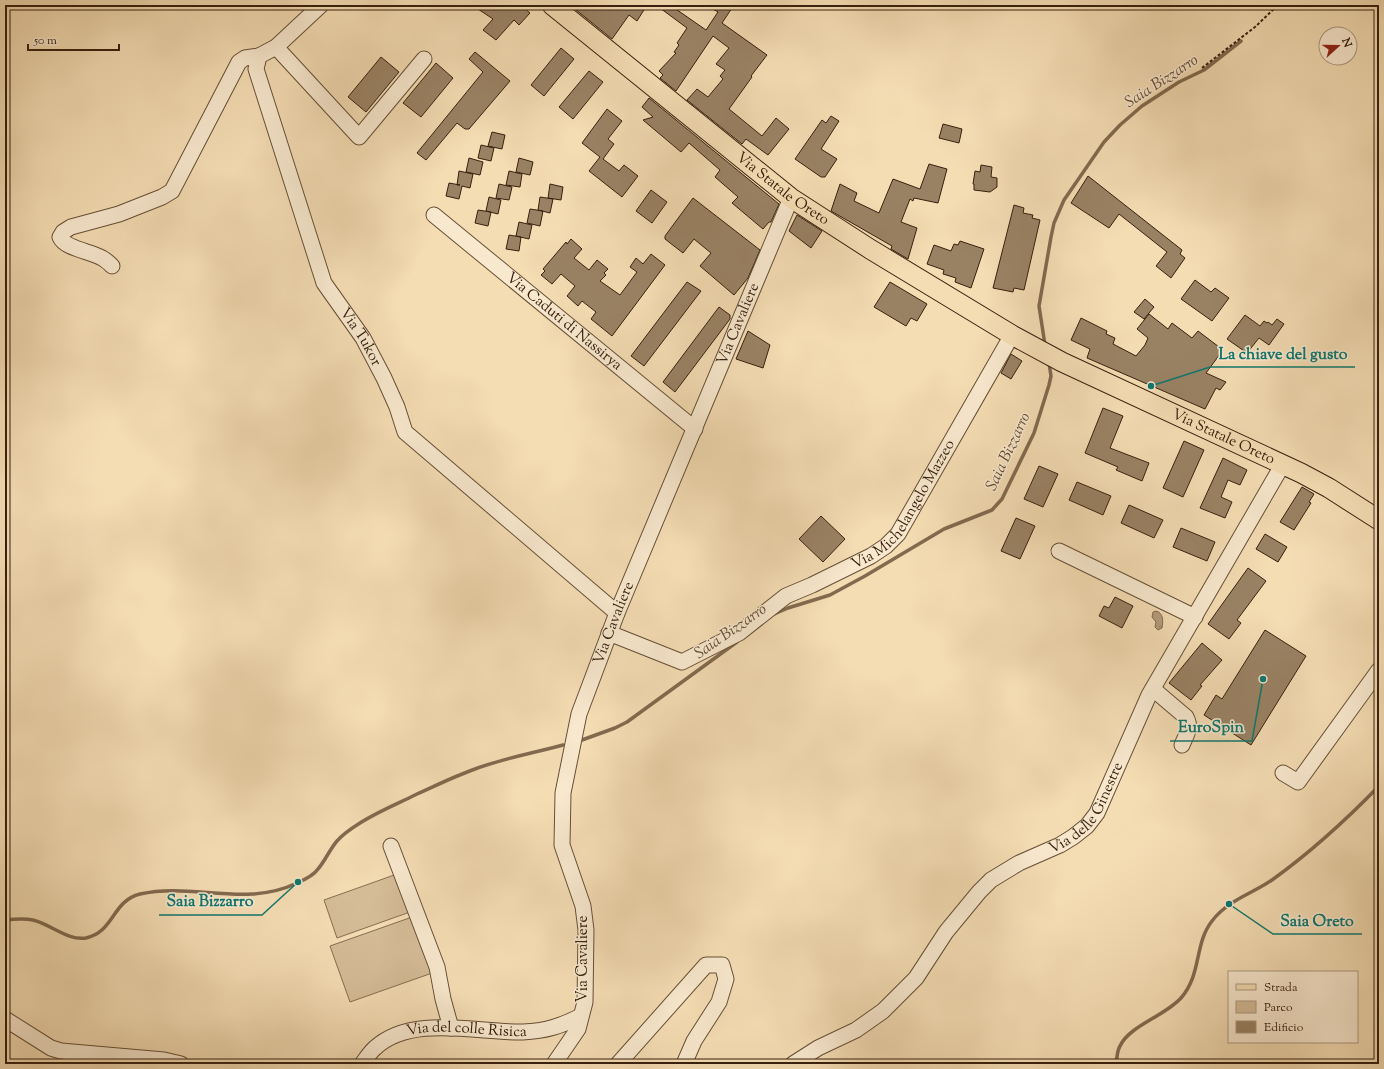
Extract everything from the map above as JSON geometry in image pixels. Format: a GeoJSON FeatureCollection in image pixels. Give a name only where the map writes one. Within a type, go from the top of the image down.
{"type":"FeatureCollection","features":[{"type":"Feature","properties":{"kind":"main road","name":"Via Statale Oreto"},"geometry":{"type":"LineString","coordinates":[[552,5],[792,198],[870,249],[1012,335],[1062,362],[1283,464],[1329,488],[1379,520]]}},
{"type":"Feature","properties":{"kind":"street"},"geometry":{"type":"LineString","coordinates":[[112,266],[91,252],[68,245],[62,241],[60,237],[63,232],[71,227],[127,211],[162,197],[172,191],[239,62],[245,58],[259,56],[276,47],[321,5]]}},
{"type":"Feature","properties":{"kind":"street"},"geometry":{"type":"LineString","coordinates":[[276,47],[359,137],[424,59]]}},
{"type":"Feature","properties":{"kind":"street","name":"Via Tukor"},"geometry":{"type":"LineString","coordinates":[[259,56],[256,69],[324,283],[363,338],[384,378],[397,408],[405,432],[617,612]]}},
{"type":"Feature","properties":{"kind":"street","name":"Via Cavaliere"},"geometry":{"type":"LineString","coordinates":[[554,1064],[578,1029],[585,1002],[586,930],[583,906],[562,845],[563,793],[579,714],[617,612],[792,198]]}},
{"type":"Feature","properties":{"kind":"street","name":"Via Caduti di Nassirya"},"geometry":{"type":"LineString","coordinates":[[434,214],[695,429]]}},
{"type":"Feature","properties":{"kind":"street","name":"Via Michelangelo Mazzeo"},"geometry":{"type":"LineString","coordinates":[[609,633],[682,662],[739,633],[768,608],[786,596],[871,556],[886,546],[898,534],[1012,335]]}},
{"type":"Feature","properties":{"kind":"street","name":"Via delle Ginestre"},"geometry":{"type":"LineString","coordinates":[[793,1064],[818,1048],[856,1030],[883,1010],[916,978],[946,932],[979,892],[991,880],[1019,863],[1060,845],[1087,826],[1097,813],[1153,689],[1283,464]]}},
{"type":"Feature","properties":{"kind":"street"},"geometry":{"type":"LineString","coordinates":[[1059,551],[1195,617]]}},
{"type":"Feature","properties":{"kind":"street"},"geometry":{"type":"LineString","coordinates":[[1283,773],[1298,782],[1379,670]]}},
{"type":"Feature","properties":{"kind":"street"},"geometry":{"type":"LineString","coordinates":[[1153,689],[1186,717],[1189,723],[1189,730],[1182,745]]}},
{"type":"Feature","properties":{"kind":"street"},"geometry":{"type":"LineString","coordinates":[[392,846],[437,966],[443,999],[451,1028]]}},
{"type":"Feature","properties":{"kind":"street"},"geometry":{"type":"LineString","coordinates":[[618,1064],[706,965],[722,965],[726,979],[719,1002],[694,1041],[684,1064]]}},
{"type":"Feature","properties":{"kind":"street","name":"Via del colle Risica"},"geometry":{"type":"LineString","coordinates":[[362,1064],[376,1047],[403,1032],[431,1028],[530,1031],[544,1030],[562,1026],[581,1016]]}},
{"type":"Feature","properties":{"kind":"street"},"geometry":{"type":"LineString","coordinates":[[5,1018],[51,1048],[61,1051],[164,1060],[181,1064]]}},
{"type":"Feature","properties":{"kind":"path"},"geometry":{"type":"LineString","coordinates":[[1202,68],[1249,32],[1278,5]]}},
{"type":"Feature","properties":{"kind":"green space"},"geometry":{"type":"Polygon","coordinates":[[[397,874],[410,912],[337,938],[324,900],[397,874]]]}},
{"type":"Feature","properties":{"kind":"green space"},"geometry":{"type":"Polygon","coordinates":[[[415,916],[435,972],[350,1002],[330,946],[415,916]]]}},
{"type":"Feature","properties":{"kind":"water"},"geometry":{"type":"Polygon","coordinates":[[[1156,611],[1162,616],[1163,621],[1162,628],[1158,630],[1155,627],[1156,622],[1152,617],[1153,612],[1156,611]]]}},
{"type":"Feature","properties":{"kind":"building"},"geometry":{"type":"Polygon","coordinates":[[[472,5],[521,5],[530,13],[519,25],[514,20],[496,40],[483,30],[493,19],[472,5]]]}},
{"type":"Feature","properties":{"kind":"building"},"geometry":{"type":"Polygon","coordinates":[[[570,5],[647,5],[637,21],[629,15],[612,39],[570,5]]]}},
{"type":"Feature","properties":{"kind":"building"},"geometry":{"type":"Polygon","coordinates":[[[662,5],[670,5],[706,30],[718,12],[706,5],[734,5],[722,23],[767,55],[729,109],[762,136],[776,118],[789,129],[768,155],[746,139],[742,144],[687,100],[697,89],[708,97],[723,79],[720,76],[725,70],[716,64],[729,48],[713,36],[676,91],[660,78],[663,75],[659,71],[676,53],[674,52],[679,45],[677,43],[687,28],[660,8],[662,5]]]}},
{"type":"Feature","properties":{"kind":"building"},"geometry":{"type":"Polygon","coordinates":[[[561,48],[574,59],[544,96],[531,85],[561,48]]]}},
{"type":"Feature","properties":{"kind":"building"},"geometry":{"type":"Polygon","coordinates":[[[475,52],[510,81],[469,129],[465,129],[457,123],[426,160],[417,153],[483,72],[469,59],[475,52]]]}},
{"type":"Feature","properties":{"kind":"building"},"geometry":{"type":"Polygon","coordinates":[[[381,57],[399,72],[366,112],[348,97],[381,57]]]}},
{"type":"Feature","properties":{"kind":"building"},"geometry":{"type":"Polygon","coordinates":[[[436,63],[453,78],[421,117],[403,103],[436,63]]]}},
{"type":"Feature","properties":{"kind":"building"},"geometry":{"type":"Polygon","coordinates":[[[589,71],[603,82],[573,119],[559,107],[589,71]]]}},
{"type":"Feature","properties":{"kind":"building"},"geometry":{"type":"Polygon","coordinates":[[[649,98],[779,204],[771,222],[769,222],[763,229],[732,203],[738,197],[715,177],[720,170],[689,143],[681,152],[643,120],[653,117],[642,107],[649,98]]]}},
{"type":"Feature","properties":{"kind":"building"},"geometry":{"type":"Polygon","coordinates":[[[607,109],[622,121],[608,139],[614,144],[603,159],[619,171],[624,165],[638,176],[622,197],[589,171],[600,157],[582,143],[607,109]]]}},
{"type":"Feature","properties":{"kind":"building"},"geometry":{"type":"Polygon","coordinates":[[[831,116],[839,121],[821,149],[837,159],[825,177],[821,177],[795,159],[822,120],[826,123],[831,116]]]}},
{"type":"Feature","properties":{"kind":"building"},"geometry":{"type":"Polygon","coordinates":[[[943,124],[962,129],[959,143],[939,138],[943,124]]]}},
{"type":"Feature","properties":{"kind":"building"},"geometry":{"type":"Polygon","coordinates":[[[492,132],[505,135],[502,149],[488,146],[492,132]]]}},
{"type":"Feature","properties":{"kind":"building"},"geometry":{"type":"Polygon","coordinates":[[[481,145],[494,148],[491,161],[478,158],[481,145]]]}},
{"type":"Feature","properties":{"kind":"building"},"geometry":{"type":"Polygon","coordinates":[[[469,158],[483,162],[480,175],[466,172],[469,158]]]}},
{"type":"Feature","properties":{"kind":"building"},"geometry":{"type":"Polygon","coordinates":[[[519,158],[533,162],[530,175],[516,172],[519,158]]]}},
{"type":"Feature","properties":{"kind":"building"},"geometry":{"type":"Polygon","coordinates":[[[929,164],[947,169],[938,203],[914,198],[913,201],[910,199],[901,222],[917,228],[908,259],[891,249],[892,246],[831,211],[840,184],[857,193],[854,201],[879,213],[893,179],[920,189],[929,164]]]}},
{"type":"Feature","properties":{"kind":"building"},"geometry":{"type":"Polygon","coordinates":[[[981,165],[992,167],[991,177],[997,178],[997,187],[990,192],[974,190],[973,184],[975,171],[980,172],[981,165]]]}},
{"type":"Feature","properties":{"kind":"building"},"geometry":{"type":"Polygon","coordinates":[[[459,171],[473,174],[470,188],[462,186],[459,199],[446,196],[449,183],[457,184],[459,171]]]}},
{"type":"Feature","properties":{"kind":"building"},"geometry":{"type":"Polygon","coordinates":[[[509,171],[522,174],[520,187],[506,185],[509,171]]]}},
{"type":"Feature","properties":{"kind":"building"},"geometry":{"type":"Polygon","coordinates":[[[1088,176],[1182,250],[1180,254],[1185,258],[1171,278],[1156,266],[1167,252],[1119,214],[1109,228],[1071,203],[1088,176]]]}},
{"type":"Feature","properties":{"kind":"building"},"geometry":{"type":"Polygon","coordinates":[[[499,184],[512,187],[509,200],[496,198],[499,184]]]}},
{"type":"Feature","properties":{"kind":"building"},"geometry":{"type":"Polygon","coordinates":[[[550,184],[563,187],[561,200],[548,198],[550,184]]]}},
{"type":"Feature","properties":{"kind":"building"},"geometry":{"type":"Polygon","coordinates":[[[651,190],[667,202],[652,223],[636,211],[651,190]]]}},
{"type":"Feature","properties":{"kind":"building"},"geometry":{"type":"Polygon","coordinates":[[[489,197],[501,200],[498,214],[486,211],[489,197]]]}},
{"type":"Feature","properties":{"kind":"building"},"geometry":{"type":"Polygon","coordinates":[[[540,197],[553,199],[550,213],[538,210],[540,197]]]}},
{"type":"Feature","properties":{"kind":"building"},"geometry":{"type":"Polygon","coordinates":[[[693,198],[760,250],[748,278],[734,295],[700,266],[711,253],[694,239],[683,253],[665,239],[665,236],[693,198]]]}},
{"type":"Feature","properties":{"kind":"building"},"geometry":{"type":"Polygon","coordinates":[[[1014,205],[1024,208],[1023,213],[1033,215],[1032,218],[1040,220],[1024,290],[1014,288],[1013,292],[993,288],[1014,205]]]}},
{"type":"Feature","properties":{"kind":"building"},"geometry":{"type":"Polygon","coordinates":[[[530,209],[543,211],[540,226],[527,223],[530,209]]]}},
{"type":"Feature","properties":{"kind":"building"},"geometry":{"type":"Polygon","coordinates":[[[478,210],[491,212],[488,226],[475,223],[478,210]]]}},
{"type":"Feature","properties":{"kind":"building"},"geometry":{"type":"Polygon","coordinates":[[[797,215],[822,231],[811,248],[789,231],[797,215]]]}},
{"type":"Feature","properties":{"kind":"building"},"geometry":{"type":"Polygon","coordinates":[[[519,222],[532,225],[529,239],[516,236],[519,222]]]}},
{"type":"Feature","properties":{"kind":"building"},"geometry":{"type":"Polygon","coordinates":[[[509,235],[521,237],[519,251],[506,249],[509,235]]]}},
{"type":"Feature","properties":{"kind":"building"},"geometry":{"type":"Polygon","coordinates":[[[571,239],[582,249],[574,258],[589,270],[597,260],[608,269],[604,273],[606,275],[600,281],[620,295],[637,272],[630,267],[636,258],[643,264],[651,254],[665,265],[612,336],[591,319],[596,312],[582,301],[578,306],[567,296],[575,286],[561,274],[552,284],[541,275],[545,271],[543,269],[566,242],[567,244],[571,239]]]}},
{"type":"Feature","properties":{"kind":"building"},"geometry":{"type":"Polygon","coordinates":[[[960,241],[984,249],[971,288],[955,282],[956,278],[943,274],[944,270],[927,264],[934,245],[951,251],[954,244],[958,245],[960,241]]]}},
{"type":"Feature","properties":{"kind":"building"},"geometry":{"type":"Polygon","coordinates":[[[1195,280],[1211,292],[1215,288],[1229,298],[1212,321],[1181,299],[1195,280]]]}},
{"type":"Feature","properties":{"kind":"building"},"geometry":{"type":"Polygon","coordinates":[[[687,282],[701,291],[644,366],[631,356],[687,282]]]}},
{"type":"Feature","properties":{"kind":"building"},"geometry":{"type":"Polygon","coordinates":[[[890,282],[927,304],[917,321],[911,318],[906,326],[874,307],[890,282]]]}},
{"type":"Feature","properties":{"kind":"building"},"geometry":{"type":"Polygon","coordinates":[[[1145,299],[1154,307],[1144,319],[1134,312],[1145,299]]]}},
{"type":"Feature","properties":{"kind":"building"},"geometry":{"type":"Polygon","coordinates":[[[719,307],[730,315],[730,319],[675,392],[663,382],[719,307]]]}},
{"type":"Feature","properties":{"kind":"building"},"geometry":{"type":"Polygon","coordinates":[[[1149,314],[1168,329],[1172,323],[1192,338],[1198,331],[1223,350],[1206,373],[1226,382],[1220,390],[1216,388],[1205,409],[1087,358],[1090,349],[1071,340],[1081,318],[1107,331],[1106,334],[1115,338],[1113,344],[1136,356],[1145,345],[1148,338],[1137,329],[1149,314]]]}},
{"type":"Feature","properties":{"kind":"building"},"geometry":{"type":"Polygon","coordinates":[[[1245,315],[1260,326],[1264,321],[1272,325],[1277,319],[1284,324],[1269,345],[1259,338],[1247,353],[1227,339],[1245,315]]]}},
{"type":"Feature","properties":{"kind":"building"},"geometry":{"type":"Polygon","coordinates":[[[748,331],[770,345],[763,368],[736,359],[748,331]]]}},
{"type":"Feature","properties":{"kind":"building"},"geometry":{"type":"Polygon","coordinates":[[[1011,354],[1022,361],[1011,379],[1001,373],[1011,354]]]}},
{"type":"Feature","properties":{"kind":"building"},"geometry":{"type":"Polygon","coordinates":[[[1103,408],[1123,416],[1110,448],[1149,463],[1142,481],[1116,470],[1118,467],[1085,453],[1103,408]]]}},
{"type":"Feature","properties":{"kind":"building"},"geometry":{"type":"Polygon","coordinates":[[[1184,441],[1204,450],[1183,497],[1163,488],[1184,441]]]}},
{"type":"Feature","properties":{"kind":"building"},"geometry":{"type":"Polygon","coordinates":[[[1223,458],[1247,470],[1240,485],[1228,480],[1221,497],[1232,502],[1225,518],[1200,508],[1223,458]]]}},
{"type":"Feature","properties":{"kind":"building"},"geometry":{"type":"Polygon","coordinates":[[[1039,466],[1058,474],[1043,507],[1024,499],[1039,466]]]}},
{"type":"Feature","properties":{"kind":"building"},"geometry":{"type":"Polygon","coordinates":[[[1077,482],[1111,496],[1103,515],[1069,500],[1077,482]]]}},
{"type":"Feature","properties":{"kind":"building"},"geometry":{"type":"Polygon","coordinates":[[[1302,487],[1314,494],[1309,502],[1311,503],[1294,530],[1280,522],[1302,487]]]}},
{"type":"Feature","properties":{"kind":"building"},"geometry":{"type":"Polygon","coordinates":[[[1129,505],[1163,520],[1154,538],[1121,523],[1129,505]]]}},
{"type":"Feature","properties":{"kind":"building"},"geometry":{"type":"Polygon","coordinates":[[[821,516],[845,539],[823,562],[799,539],[821,516]]]}},
{"type":"Feature","properties":{"kind":"building"},"geometry":{"type":"Polygon","coordinates":[[[1016,518],[1035,526],[1020,559],[1001,551],[1016,518]]]}},
{"type":"Feature","properties":{"kind":"building"},"geometry":{"type":"Polygon","coordinates":[[[1181,528],[1215,542],[1207,561],[1173,547],[1181,528]]]}},
{"type":"Feature","properties":{"kind":"building"},"geometry":{"type":"Polygon","coordinates":[[[1265,534],[1287,547],[1278,562],[1256,549],[1265,534]]]}},
{"type":"Feature","properties":{"kind":"building"},"geometry":{"type":"Polygon","coordinates":[[[1248,568],[1266,581],[1237,620],[1241,623],[1229,639],[1208,624],[1248,568]]]}},
{"type":"Feature","properties":{"kind":"building"},"geometry":{"type":"Polygon","coordinates":[[[1115,597],[1133,606],[1122,628],[1099,616],[1104,606],[1109,608],[1115,597]]]}},
{"type":"Feature","properties":{"kind":"building"},"geometry":{"type":"Polygon","coordinates":[[[1265,630],[1306,656],[1251,745],[1204,715],[1216,695],[1222,699],[1265,630]]]}},
{"type":"Feature","properties":{"kind":"building"},"geometry":{"type":"Polygon","coordinates":[[[1202,643],[1222,660],[1200,685],[1202,686],[1191,700],[1169,683],[1202,643]]]}},
{"type":"Feature","properties":{"kind":"waterway","name":"Saia Bizzarro"},"geometry":{"type":"LineString","coordinates":[[1045,345],[1039,306],[1054,223],[1064,200],[1104,142],[1120,125],[1142,106],[1179,82],[1204,70],[1241,41]]}},
{"type":"Feature","properties":{"kind":"waterway","name":"Saia Bizzarro"},"geometry":{"type":"LineString","coordinates":[[772,615],[788,608],[830,595],[944,529],[992,510],[1002,499],[1034,433],[1051,376],[1049,363]]}},
{"type":"Feature","properties":{"kind":"waterway","name":"Saia Bizzarro"},"geometry":{"type":"LineString","coordinates":[[582,740],[627,722],[737,642]]}},
{"type":"Feature","properties":{"kind":"waterway","name":"Saia Bizzarro"},"geometry":{"type":"LineString","coordinates":[[5,920],[33,920],[66,935],[86,938],[95,935],[102,930],[124,903],[140,894],[160,891],[258,894],[277,890],[306,879],[321,866],[334,844],[342,836],[357,825],[380,812],[445,781],[475,769],[563,745]]}},
{"type":"Feature","properties":{"kind":"waterway"},"geometry":{"type":"LineString","coordinates":[[1116,1064],[1118,1050],[1125,1039],[1139,1027],[1174,1004],[1188,989],[1206,930],[1218,914],[1233,902],[1272,880],[1301,858],[1341,823],[1379,786]]}},
{"type":"Feature","properties":{"kind":"place","name":"La chiave del gusto"},"geometry":{"type":"Point","coordinates":[1151,386]}},
{"type":"Feature","properties":{"kind":"place","name":"EuroSpin"},"geometry":{"type":"Point","coordinates":[1263,679]}},
{"type":"Feature","properties":{"kind":"place","name":"Saia Bizzarro"},"geometry":{"type":"Point","coordinates":[298,882]}},
{"type":"Feature","properties":{"kind":"place","name":"Saia Oreto"},"geometry":{"type":"Point","coordinates":[1229,904]}}]}
